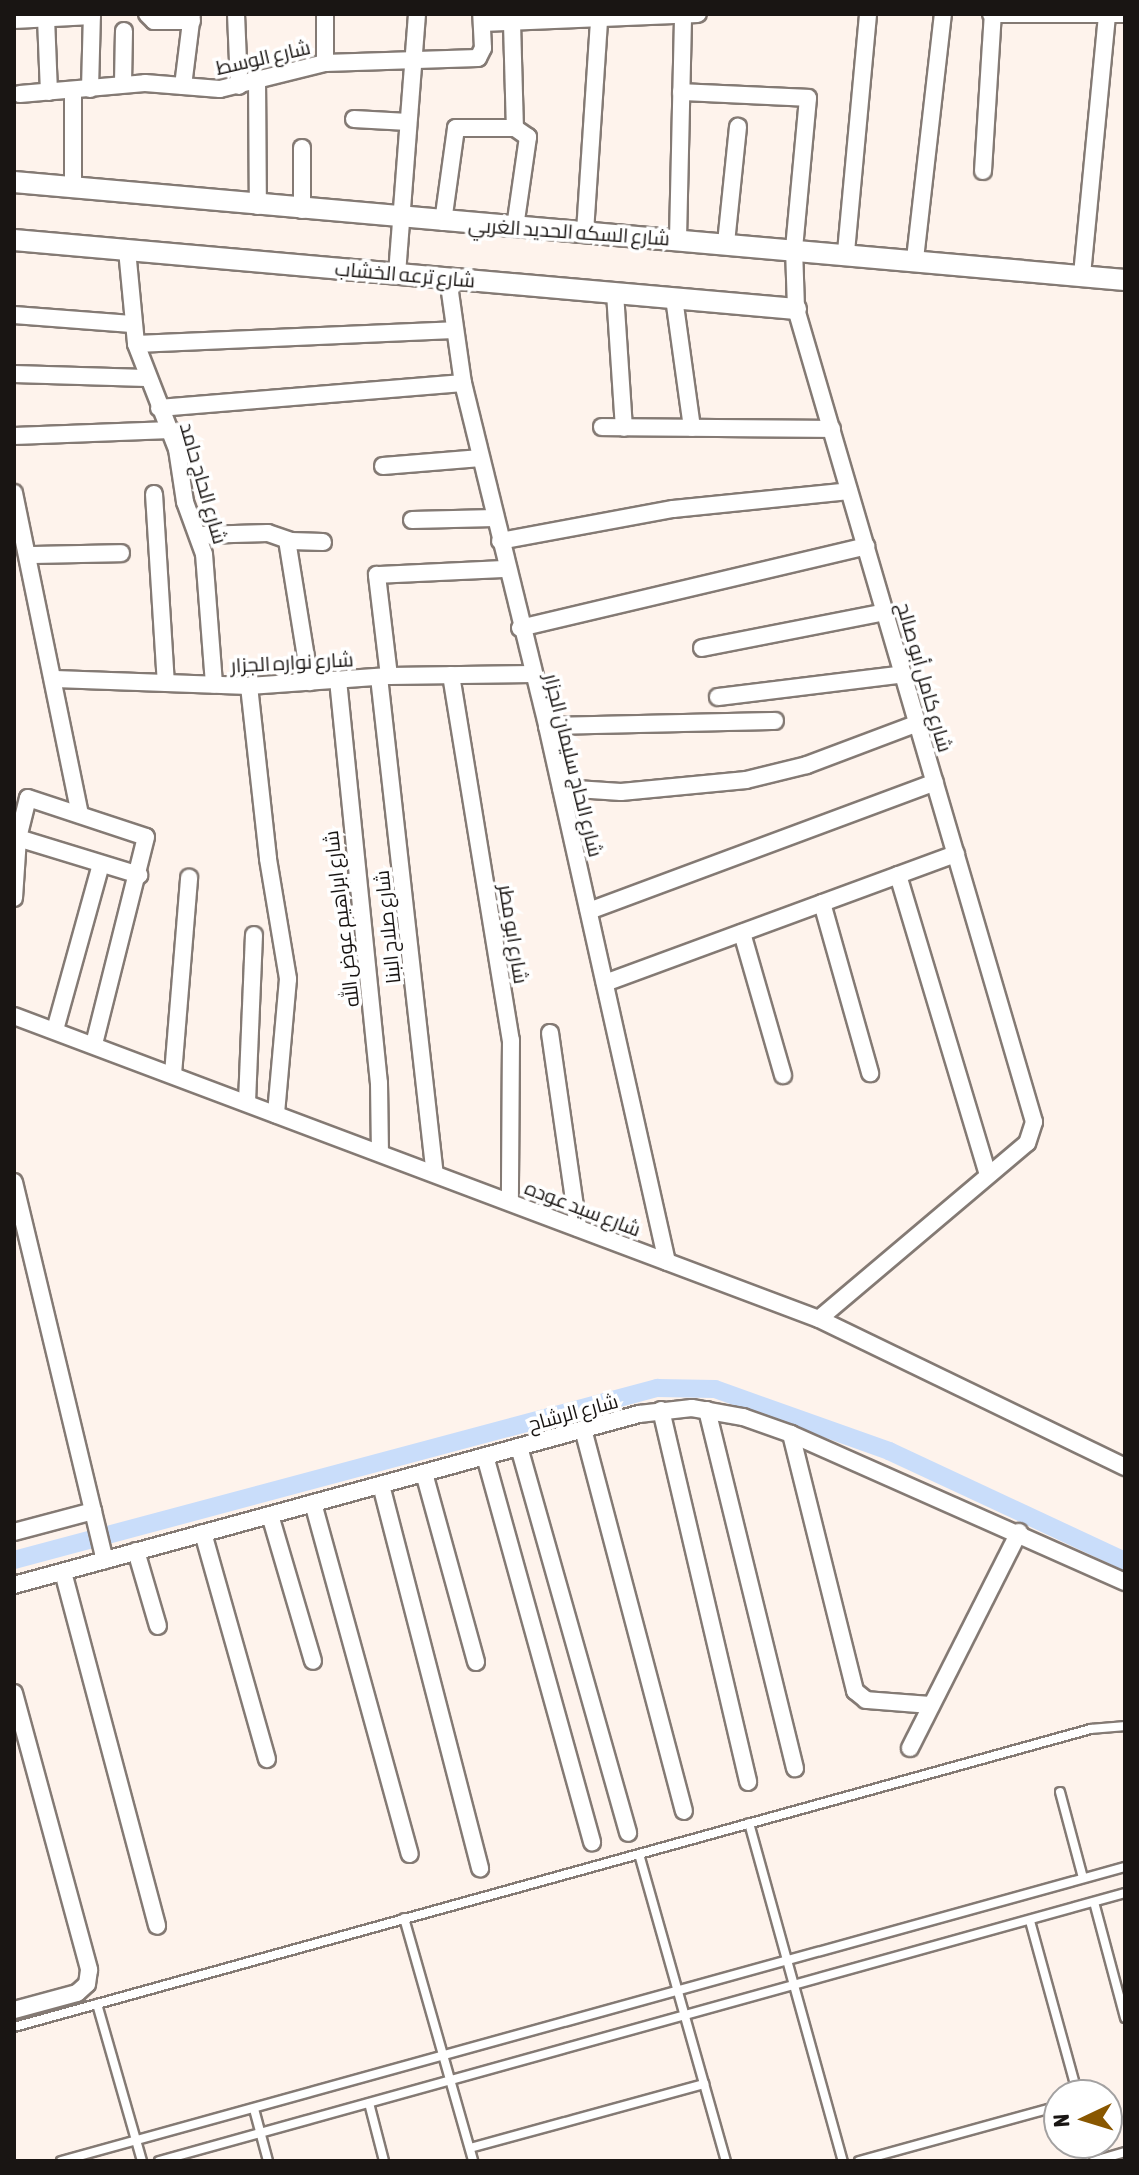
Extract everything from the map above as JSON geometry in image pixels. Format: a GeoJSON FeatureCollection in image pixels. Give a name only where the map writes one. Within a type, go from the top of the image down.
{"type":"FeatureCollection","features":[{"type":"Feature","properties":{"kind":"street"},"geometry":{"type":"LineString","coordinates":[[147,14],[154,21],[192,17],[183,86]]}},
{"type":"Feature","properties":{"kind":"street"},"geometry":{"type":"LineString","coordinates":[[236,14],[239,86]]}},
{"type":"Feature","properties":{"kind":"street"},"geometry":{"type":"LineString","coordinates":[[325,14],[325,63]]}},
{"type":"Feature","properties":{"kind":"street"},"geometry":{"type":"LineString","coordinates":[[397,274],[417,14]]}},
{"type":"Feature","properties":{"kind":"street","name":"شارع الوسط"},"geometry":{"type":"LineString","coordinates":[[20,94],[123,83],[239,86],[257,78],[325,63],[478,58],[483,48],[482,19],[512,23],[698,14]]}},
{"type":"Feature","properties":{"kind":"street"},"geometry":{"type":"LineString","coordinates":[[846,252],[868,14]]}},
{"type":"Feature","properties":{"kind":"street"},"geometry":{"type":"LineString","coordinates":[[915,259],[943,14]]}},
{"type":"Feature","properties":{"kind":"street"},"geometry":{"type":"LineString","coordinates":[[983,171],[992,14],[1125,14]]}},
{"type":"Feature","properties":{"kind":"street"},"geometry":{"type":"LineString","coordinates":[[1082,275],[1107,14]]}},
{"type":"Feature","properties":{"kind":"street"},"geometry":{"type":"LineString","coordinates":[[14,20],[92,15],[73,188]]}},
{"type":"Feature","properties":{"kind":"street"},"geometry":{"type":"LineString","coordinates":[[678,239],[683,15]]}},
{"type":"Feature","properties":{"kind":"street"},"geometry":{"type":"LineString","coordinates":[[49,92],[50,17]]}},
{"type":"Feature","properties":{"kind":"street"},"geometry":{"type":"LineString","coordinates":[[585,232],[599,20]]}},
{"type":"Feature","properties":{"kind":"street"},"geometry":{"type":"LineString","coordinates":[[512,23],[515,128]]}},
{"type":"Feature","properties":{"kind":"street"},"geometry":{"type":"LineString","coordinates":[[123,83],[124,31]]}},
{"type":"Feature","properties":{"kind":"street"},"geometry":{"type":"LineString","coordinates":[[257,78],[258,206]]}},
{"type":"Feature","properties":{"kind":"street","name":"شارع كامل أبو صالح"},"geometry":{"type":"LineString","coordinates":[[681,92],[808,98],[794,248],[796,309],[1033,1115],[1034,1130],[1027,1143],[988,1175]]}},
{"type":"Feature","properties":{"kind":"street"},"geometry":{"type":"LineString","coordinates":[[354,119],[408,122]]}},
{"type":"Feature","properties":{"kind":"street"},"geometry":{"type":"LineString","coordinates":[[726,243],[738,127]]}},
{"type":"Feature","properties":{"kind":"street"},"geometry":{"type":"LineString","coordinates":[[443,222],[456,128],[515,128],[528,137],[515,227]]}},
{"type":"Feature","properties":{"kind":"street"},"geometry":{"type":"LineString","coordinates":[[302,148],[302,210]]}},
{"type":"Feature","properties":{"kind":"street","name":"شارع السكه الحديد الغربي"},"geometry":{"type":"LineString","coordinates":[[14,182],[443,222],[846,252],[1125,280]]}},
{"type":"Feature","properties":{"kind":"street","name":"شارع ترعه الخشاب"},"geometry":{"type":"LineString","coordinates":[[14,240],[796,309]]}},
{"type":"Feature","properties":{"kind":"street","name":"شارع الحاج حامد"},"geometry":{"type":"LineString","coordinates":[[127,250],[136,344],[146,378],[171,430],[185,502],[199,535],[214,685]]}},
{"type":"Feature","properties":{"kind":"street","name":"شارع الحاج سليمان الجزار"},"geometry":{"type":"LineString","coordinates":[[448,278],[463,383],[520,628],[547,726],[667,1262]]}},
{"type":"Feature","properties":{"kind":"street"},"geometry":{"type":"LineString","coordinates":[[615,293],[624,428]]}},
{"type":"Feature","properties":{"kind":"street"},"geometry":{"type":"LineString","coordinates":[[674,298],[692,428]]}},
{"type":"Feature","properties":{"kind":"street"},"geometry":{"type":"LineString","coordinates":[[14,315],[132,324]]}},
{"type":"Feature","properties":{"kind":"street"},"geometry":{"type":"LineString","coordinates":[[136,344],[454,330]]}},
{"type":"Feature","properties":{"kind":"street"},"geometry":{"type":"LineString","coordinates":[[14,374],[146,378]]}},
{"type":"Feature","properties":{"kind":"street"},"geometry":{"type":"LineString","coordinates":[[159,408],[463,383]]}},
{"type":"Feature","properties":{"kind":"street"},"geometry":{"type":"LineString","coordinates":[[602,427],[832,429]]}},
{"type":"Feature","properties":{"kind":"street"},"geometry":{"type":"LineString","coordinates":[[14,436],[171,430]]}},
{"type":"Feature","properties":{"kind":"street"},"geometry":{"type":"LineString","coordinates":[[383,466],[481,458]]}},
{"type":"Feature","properties":{"kind":"street"},"geometry":{"type":"LineString","coordinates":[[500,541],[673,509],[849,491]]}},
{"type":"Feature","properties":{"kind":"street"},"geometry":{"type":"LineString","coordinates":[[154,494],[166,683]]}},
{"type":"Feature","properties":{"kind":"street"},"geometry":{"type":"LineString","coordinates":[[15,497],[25,563],[55,679],[80,814]]}},
{"type":"Feature","properties":{"kind":"street"},"geometry":{"type":"LineString","coordinates":[[412,520],[495,518]]}},
{"type":"Feature","properties":{"kind":"street"},"geometry":{"type":"LineString","coordinates":[[199,535],[268,533],[287,540],[323,542]]}},
{"type":"Feature","properties":{"kind":"street"},"geometry":{"type":"LineString","coordinates":[[287,540],[310,682]]}},
{"type":"Feature","properties":{"kind":"street"},"geometry":{"type":"LineString","coordinates":[[520,628],[866,546]]}},
{"type":"Feature","properties":{"kind":"street"},"geometry":{"type":"LineString","coordinates":[[25,563],[121,553]]}},
{"type":"Feature","properties":{"kind":"street","name":"شارع صلاح البنا"},"geometry":{"type":"LineString","coordinates":[[435,1173],[384,677],[377,575],[506,569]]}},
{"type":"Feature","properties":{"kind":"street"},"geometry":{"type":"LineString","coordinates":[[702,648],[885,612]]}},
{"type":"Feature","properties":{"kind":"street","name":"شارع نواره الجزار"},"geometry":{"type":"LineString","coordinates":[[55,679],[249,686],[384,677],[532,674]]}},
{"type":"Feature","properties":{"kind":"street"},"geometry":{"type":"LineString","coordinates":[[718,697],[904,674]]}},
{"type":"Feature","properties":{"kind":"street","name":"شارع ابو مطر"},"geometry":{"type":"LineString","coordinates":[[451,675],[511,1040],[510,1202]]}},
{"type":"Feature","properties":{"kind":"street","name":"شارع ابراهيم عوض الله"},"geometry":{"type":"LineString","coordinates":[[338,680],[379,1083],[380,1153]]}},
{"type":"Feature","properties":{"kind":"street"},"geometry":{"type":"LineString","coordinates":[[249,686],[268,859],[288,979],[276,1114]]}},
{"type":"Feature","properties":{"kind":"street"},"geometry":{"type":"LineString","coordinates":[[547,726],[775,721]]}},
{"type":"Feature","properties":{"kind":"street"},"geometry":{"type":"LineString","coordinates":[[561,788],[637,792],[746,780],[807,765],[918,723]]}},
{"type":"Feature","properties":{"kind":"street"},"geometry":{"type":"LineString","coordinates":[[589,911],[935,782]]}},
{"type":"Feature","properties":{"kind":"street"},"geometry":{"type":"LineString","coordinates":[[14,898],[18,838],[28,798],[145,835],[139,875],[94,1044]]}},
{"type":"Feature","properties":{"kind":"street"},"geometry":{"type":"LineString","coordinates":[[18,838],[139,875]]}},
{"type":"Feature","properties":{"kind":"street"},"geometry":{"type":"LineString","coordinates":[[605,983],[956,854]]}},
{"type":"Feature","properties":{"kind":"street"},"geometry":{"type":"LineString","coordinates":[[55,1030],[101,864]]}},
{"type":"Feature","properties":{"kind":"street"},"geometry":{"type":"LineString","coordinates":[[819,1319],[988,1175],[898,875]]}},
{"type":"Feature","properties":{"kind":"street"},"geometry":{"type":"LineString","coordinates":[[173,1074],[189,878]]}},
{"type":"Feature","properties":{"kind":"street"},"geometry":{"type":"LineString","coordinates":[[822,903],[870,1073]]}},
{"type":"Feature","properties":{"kind":"street"},"geometry":{"type":"LineString","coordinates":[[742,933],[783,1075]]}},
{"type":"Feature","properties":{"kind":"street"},"geometry":{"type":"LineString","coordinates":[[247,1102],[254,935]]}},
{"type":"Feature","properties":{"kind":"street","name":"شارع سيد عوده"},"geometry":{"type":"LineString","coordinates":[[14,1016],[819,1319],[1125,1467]]}},
{"type":"Feature","properties":{"kind":"street"},"geometry":{"type":"LineString","coordinates":[[550,1033],[578,1228]]}},
{"type":"Feature","properties":{"kind":"street"},"geometry":{"type":"LineString","coordinates":[[14,1182],[105,1560]]}},
{"type":"Feature","properties":{"kind":"street"},"geometry":{"type":"LineString","coordinates":[[661,1410],[748,1782]]}},
{"type":"Feature","properties":{"kind":"street","name":"شارع الرشاح"},"geometry":{"type":"LineString","coordinates":[[14,1585],[661,1410],[707,1410],[791,1434],[1019,1532],[1125,1582]]}},
{"type":"Feature","properties":{"kind":"street"},"geometry":{"type":"LineString","coordinates":[[707,1410],[795,1768]]}},
{"type":"Feature","properties":{"kind":"street"},"geometry":{"type":"LineString","coordinates":[[583,1429],[684,1811]]}},
{"type":"Feature","properties":{"kind":"street"},"geometry":{"type":"LineString","coordinates":[[791,1434],[855,1691],[866,1700],[929,1705]]}},
{"type":"Feature","properties":{"kind":"street"},"geometry":{"type":"LineString","coordinates":[[519,1447],[628,1833]]}},
{"type":"Feature","properties":{"kind":"street"},"geometry":{"type":"LineString","coordinates":[[485,1456],[592,1842]]}},
{"type":"Feature","properties":{"kind":"street"},"geometry":{"type":"LineString","coordinates":[[424,1473],[476,1662]]}},
{"type":"Feature","properties":{"kind":"street"},"geometry":{"type":"LineString","coordinates":[[381,1485],[480,1868]]}},
{"type":"Feature","properties":{"kind":"street"},"geometry":{"type":"LineString","coordinates":[[313,1503],[410,1854]]}},
{"type":"Feature","properties":{"kind":"street"},"geometry":{"type":"LineString","coordinates":[[14,1532],[93,1511]]}},
{"type":"Feature","properties":{"kind":"street"},"geometry":{"type":"LineString","coordinates":[[270,1515],[313,1661]]}},
{"type":"Feature","properties":{"kind":"street"},"geometry":{"type":"LineString","coordinates":[[910,1748],[929,1705],[1019,1532]]}},
{"type":"Feature","properties":{"kind":"street"},"geometry":{"type":"LineString","coordinates":[[203,1533],[267,1759]]}},
{"type":"Feature","properties":{"kind":"street"},"geometry":{"type":"LineString","coordinates":[[136,1551],[158,1626]]}},
{"type":"Feature","properties":{"kind":"street"},"geometry":{"type":"LineString","coordinates":[[63,1572],[157,1926]]}},
{"type":"Feature","properties":{"kind":"street"},"geometry":{"type":"LineString","coordinates":[[14,1693],[89,1970],[87,1984],[77,1993],[15,2006]]}},
{"type":"Feature","properties":{"kind":"lane"},"geometry":{"type":"LineString","coordinates":[[14,2027],[1091,1729],[1125,1726]]}},
{"type":"Feature","properties":{"kind":"lane"},"geometry":{"type":"LineString","coordinates":[[1060,1792],[1083,1878]]}},
{"type":"Feature","properties":{"kind":"lane"},"geometry":{"type":"LineString","coordinates":[[749,1823],[843,2161]]}},
{"type":"Feature","properties":{"kind":"lane"},"geometry":{"type":"LineString","coordinates":[[639,1854],[726,2161]]}},
{"type":"Feature","properties":{"kind":"lane"},"geometry":{"type":"LineString","coordinates":[[61,2161],[1125,1867]]}},
{"type":"Feature","properties":{"kind":"lane"},"geometry":{"type":"LineString","coordinates":[[159,2161],[795,1988],[1125,1893]]}},
{"type":"Feature","properties":{"kind":"lane"},"geometry":{"type":"LineString","coordinates":[[1094,1902],[1125,2018]]}},
{"type":"Feature","properties":{"kind":"lane"},"geometry":{"type":"LineString","coordinates":[[404,1918],[473,2161]]}},
{"type":"Feature","properties":{"kind":"lane"},"geometry":{"type":"LineString","coordinates":[[1030,1921],[1074,2079]]}},
{"type":"Feature","properties":{"kind":"lane"},"geometry":{"type":"LineString","coordinates":[[97,2004],[142,2161]]}},
{"type":"Feature","properties":{"kind":"lane"},"geometry":{"type":"LineString","coordinates":[[470,2148],[704,2084]]}},
{"type":"Feature","properties":{"kind":"lane"},"geometry":{"type":"LineString","coordinates":[[369,2103],[384,2161]]}},
{"type":"Feature","properties":{"kind":"lane"},"geometry":{"type":"LineString","coordinates":[[254,2109],[268,2161]]}},
{"type":"Feature","properties":{"kind":"lane"},"geometry":{"type":"LineString","coordinates":[[859,2161],[1043,2110]]}},
{"type":"Feature","properties":{"kind":"lane"},"geometry":{"type":"LineString","coordinates":[[1095,2161],[1125,2152]]}},
{"type":"Feature","properties":{"kind":"waterway"},"geometry":{"type":"LineString","coordinates":[[14,1560],[657,1388],[715,1389],[889,1451],[1125,1561]]}}]}
